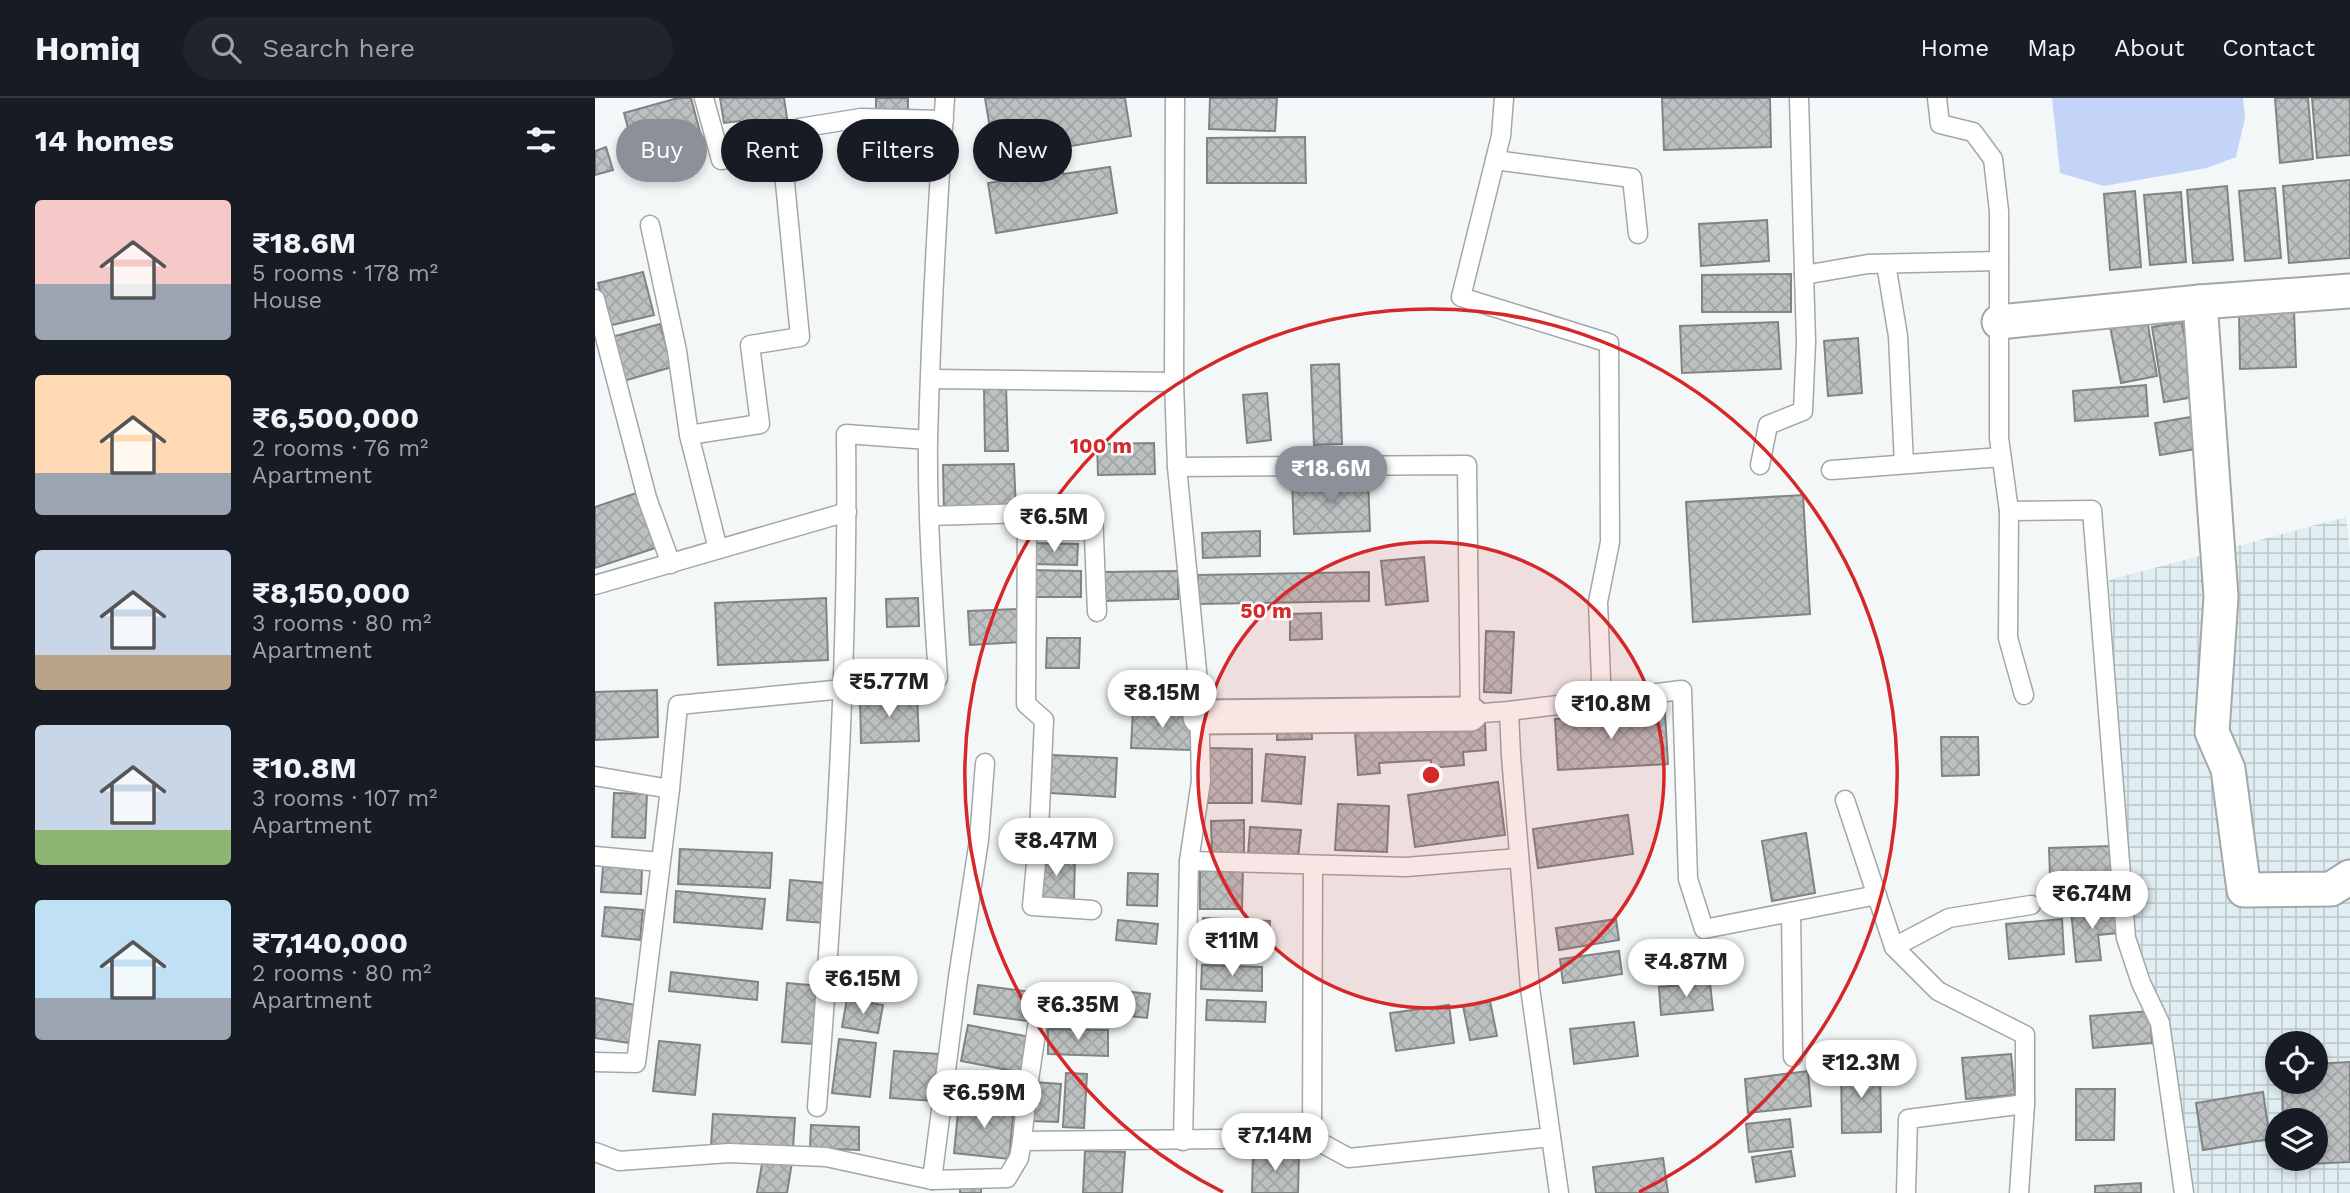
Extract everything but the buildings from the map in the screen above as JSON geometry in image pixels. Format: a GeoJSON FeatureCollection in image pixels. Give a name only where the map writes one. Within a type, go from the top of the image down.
{"type":"FeatureCollection","features":[{"type":"Feature","properties":{"kind":"street"},"geometry":{"type":"LineString","coordinates":[[1999,322],[2200,302],[2350,291]]}},
{"type":"Feature","properties":{"kind":"street"},"geometry":{"type":"LineString","coordinates":[[2200,302],[2221,597],[2212,732],[2228,769],[2244,890],[2331,889],[2350,877]]}},
{"type":"Feature","properties":{"kind":"street"},"geometry":{"type":"LineString","coordinates":[[1200,717],[1470,713]]}},
{"type":"Feature","properties":{"kind":"lane"},"geometry":{"type":"LineString","coordinates":[[689,435],[760,424],[750,345],[800,337],[782,152],[721,160],[704,98]]}},
{"type":"Feature","properties":{"kind":"lane"},"geometry":{"type":"LineString","coordinates":[[944,119],[945,98]]}},
{"type":"Feature","properties":{"kind":"lane"},"geometry":{"type":"LineString","coordinates":[[1175,98],[1174,382],[1177,467],[1199,691],[1201,782],[1189,861],[1183,1141]]}},
{"type":"Feature","properties":{"kind":"lane"},"geometry":{"type":"LineString","coordinates":[[1504,98],[1501,136],[1461,297],[1609,343],[1610,542],[1598,602],[1601,680]]}},
{"type":"Feature","properties":{"kind":"lane"},"geometry":{"type":"LineString","coordinates":[[1760,465],[1768,425],[1803,411],[1806,342],[1799,98]]}},
{"type":"Feature","properties":{"kind":"lane"},"geometry":{"type":"LineString","coordinates":[[1937,98],[1940,124],[1973,132],[1993,159],[1999,211],[1999,438],[2009,511],[2008,638],[2024,695]]}},
{"type":"Feature","properties":{"kind":"lane"},"geometry":{"type":"LineString","coordinates":[[855,119],[902,119]]}},
{"type":"Feature","properties":{"kind":"lane"},"geometry":{"type":"LineString","coordinates":[[1495,160],[1632,178],[1638,234]]}},
{"type":"Feature","properties":{"kind":"lane"},"geometry":{"type":"LineString","coordinates":[[938,678],[928,440],[940,182]]}},
{"type":"Feature","properties":{"kind":"lane"},"geometry":{"type":"LineString","coordinates":[[650,225],[677,351],[689,435],[718,548]]}},
{"type":"Feature","properties":{"kind":"lane"},"geometry":{"type":"LineString","coordinates":[[1804,275],[1868,264],[1999,261]]}},
{"type":"Feature","properties":{"kind":"lane"},"geometry":{"type":"LineString","coordinates":[[1886,264],[1898,336],[1904,464]]}},
{"type":"Feature","properties":{"kind":"lane"},"geometry":{"type":"LineString","coordinates":[[595,299],[647,498],[671,564]]}},
{"type":"Feature","properties":{"kind":"lane"},"geometry":{"type":"LineString","coordinates":[[931,379],[1174,382]]}},
{"type":"Feature","properties":{"kind":"lane"},"geometry":{"type":"LineString","coordinates":[[817,1107],[834,895],[844,689],[846,434],[928,440]]}},
{"type":"Feature","properties":{"kind":"lane"},"geometry":{"type":"LineString","coordinates":[[1831,470],[2001,457]]}},
{"type":"Feature","properties":{"kind":"lane"},"geometry":{"type":"LineString","coordinates":[[1177,467],[1467,466],[1470,713],[1509,711],[1682,690],[1688,879],[1704,929],[1877,895]]}},
{"type":"Feature","properties":{"kind":"lane"},"geometry":{"type":"LineString","coordinates":[[2009,511],[2092,510],[2126,938],[2141,983],[2160,1023],[2184,1193]]}},
{"type":"Feature","properties":{"kind":"lane"},"geometry":{"type":"LineString","coordinates":[[930,516],[1093,511],[1097,612]]}},
{"type":"Feature","properties":{"kind":"lane"},"geometry":{"type":"LineString","coordinates":[[595,585],[847,512]]}},
{"type":"Feature","properties":{"kind":"lane"},"geometry":{"type":"LineString","coordinates":[[1027,512],[1025,704],[1044,720],[1039,831],[1032,906],[1092,910]]}},
{"type":"Feature","properties":{"kind":"lane"},"geometry":{"type":"LineString","coordinates":[[595,1062],[636,1063],[678,705],[844,689]]}},
{"type":"Feature","properties":{"kind":"lane"},"geometry":{"type":"LineString","coordinates":[[1509,711],[1530,988],[1559,1193]]}},
{"type":"Feature","properties":{"kind":"lane"},"geometry":{"type":"LineString","coordinates":[[932,1180],[979,840],[985,763]]}},
{"type":"Feature","properties":{"kind":"lane"},"geometry":{"type":"LineString","coordinates":[[595,776],[670,789]]}},
{"type":"Feature","properties":{"kind":"lane"},"geometry":{"type":"LineString","coordinates":[[1845,800],[1894,947],[1938,991],[2025,1035],[2025,1104],[2019,1193]]}},
{"type":"Feature","properties":{"kind":"lane"},"geometry":{"type":"LineString","coordinates":[[595,856],[660,862]]}},
{"type":"Feature","properties":{"kind":"lane"},"geometry":{"type":"LineString","coordinates":[[1189,861],[1406,867],[1519,858]]}},
{"type":"Feature","properties":{"kind":"lane"},"geometry":{"type":"LineString","coordinates":[[1312,1138],[1313,866]]}},
{"type":"Feature","properties":{"kind":"lane"},"geometry":{"type":"LineString","coordinates":[[1894,947],[1949,918],[2031,905]]}},
{"type":"Feature","properties":{"kind":"lane"},"geometry":{"type":"LineString","coordinates":[[1791,912],[1793,1057]]}},
{"type":"Feature","properties":{"kind":"lane"},"geometry":{"type":"LineString","coordinates":[[595,1152],[619,1161],[729,1153],[826,1157],[932,1180],[1007,1178],[1020,1158],[1042,994]]}},
{"type":"Feature","properties":{"kind":"lane"},"geometry":{"type":"LineString","coordinates":[[1906,1193],[1908,1119],[2025,1104]]}},
{"type":"Feature","properties":{"kind":"lane"},"geometry":{"type":"LineString","coordinates":[[1022,1141],[1312,1138],[1349,1158],[1551,1137]]}},
{"type":"Feature","properties":{"kind":"shaded area"},"geometry":{"type":"Polygon","coordinates":[[[2346,517],[2350,553],[2350,1193],[2193,1193],[2168,1025],[2131,941],[2109,580],[2346,517]]]}},
{"type":"Feature","properties":{"kind":"water"},"geometry":{"type":"Polygon","coordinates":[[[2052,98],[2243,98],[2245,118],[2236,157],[2207,168],[2104,186],[2060,173],[2052,98]]]}}]}
